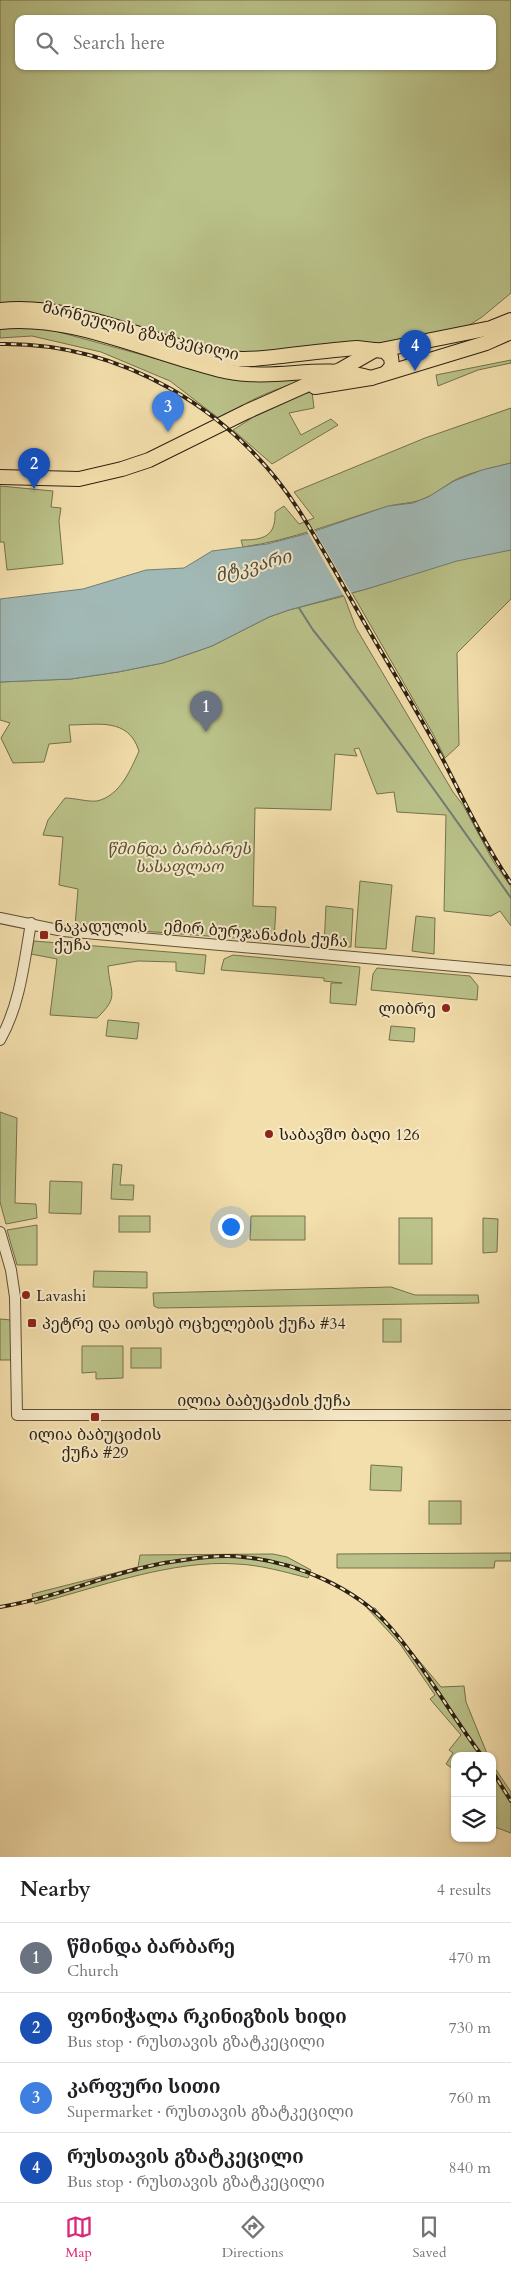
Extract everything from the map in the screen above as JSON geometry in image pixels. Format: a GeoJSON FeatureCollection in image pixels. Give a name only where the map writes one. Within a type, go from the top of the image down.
{"type":"FeatureCollection","features":[{"type":"Feature","properties":{"kind":"highway","name":"მარნეულის გზატკეცილი"},"geometry":{"type":"LineString","coordinates":[[0,310],[36,309],[72,314],[196,351],[230,358],[249,360],[357,348],[376,352]]}},
{"type":"Feature","properties":{"kind":"highway","name":"მარნეულის გზატკეცილი"},"geometry":{"type":"LineString","coordinates":[[0,322],[23,320],[65,326],[226,371],[264,374],[340,370],[367,377]]}},
{"type":"Feature","properties":{"kind":"highway"},"geometry":{"type":"LineString","coordinates":[[0,477],[79,479],[122,470],[149,460],[246,412],[298,390],[376,352],[491,328],[511,320]]}},
{"type":"Feature","properties":{"kind":"highway"},"geometry":{"type":"LineString","coordinates":[[298,390],[386,373],[486,343],[511,332]]}},
{"type":"Feature","properties":{"kind":"highway"},"geometry":{"type":"LineString","coordinates":[[367,377],[359,365],[376,352],[390,355],[392,363],[386,373]]}},
{"type":"Feature","properties":{"kind":"street","name":"ემირ ბურჯანაძის ქუჩა"},"geometry":{"type":"LineString","coordinates":[[0,918],[64,931],[511,971]]}},
{"type":"Feature","properties":{"kind":"street"},"geometry":{"type":"LineString","coordinates":[[0,1040],[10,1022],[18,993],[31,923]]}},
{"type":"Feature","properties":{"kind":"street","name":"ილია ბაბუცაძის ქუჩა"},"geometry":{"type":"LineString","coordinates":[[0,1232],[11,1270],[15,1297],[17,1415],[511,1415]]}},
{"type":"Feature","properties":{"kind":"green space"},"geometry":{"type":"Polygon","coordinates":[[[0,0],[511,0],[511,293],[482,317],[465,328],[422,340],[250,355],[0,306],[0,0]]]}},
{"type":"Feature","properties":{"kind":"green space"},"geometry":{"type":"Polygon","coordinates":[[[37,326],[227,378],[326,373],[258,397],[221,420],[170,381],[101,352],[32,336],[0,338],[0,329],[37,326]]]}},
{"type":"Feature","properties":{"kind":"green space"},"geometry":{"type":"Polygon","coordinates":[[[511,360],[511,363],[478,370],[438,386],[436,375],[511,360]]]}},
{"type":"Feature","properties":{"kind":"green space"},"geometry":{"type":"Polygon","coordinates":[[[312,392],[314,408],[289,413],[301,435],[331,419],[338,425],[272,464],[233,430],[255,416],[303,394],[312,392]]]}},
{"type":"Feature","properties":{"kind":"green space"},"geometry":{"type":"Polygon","coordinates":[[[511,408],[511,463],[460,478],[418,501],[391,506],[280,540],[243,547],[241,540],[262,538],[270,532],[275,520],[275,512],[284,506],[299,524],[314,518],[294,492],[425,438],[511,408]]]}},
{"type":"Feature","properties":{"kind":"green space"},"geometry":{"type":"Polygon","coordinates":[[[0,486],[53,491],[51,507],[61,508],[59,521],[63,564],[7,570],[4,542],[0,542],[0,486]]]}},
{"type":"Feature","properties":{"kind":"green space"},"geometry":{"type":"Polygon","coordinates":[[[511,550],[511,599],[457,653],[459,745],[445,758],[352,593],[450,562],[511,550]]]}},
{"type":"Feature","properties":{"kind":"green space","name":"წმინდა ბარბარეს სასაფლაო"},"geometry":{"type":"Polygon","coordinates":[[[344,596],[356,628],[453,792],[463,805],[493,861],[511,887],[511,926],[500,911],[491,916],[444,911],[446,815],[397,812],[394,792],[377,794],[359,748],[354,749],[357,756],[335,754],[331,810],[255,808],[253,906],[276,907],[274,941],[75,926],[78,889],[59,885],[63,837],[43,835],[48,820],[65,798],[97,801],[112,794],[124,781],[139,751],[134,740],[120,728],[101,724],[69,725],[71,742],[49,744],[44,762],[13,763],[1,738],[10,723],[0,720],[0,682],[71,679],[163,663],[212,646],[269,617],[344,596]]]}},
{"type":"Feature","properties":{"kind":"green space"},"geometry":{"type":"Polygon","coordinates":[[[360,881],[392,885],[386,949],[355,947],[360,881]]]}},
{"type":"Feature","properties":{"kind":"green space"},"geometry":{"type":"Polygon","coordinates":[[[326,906],[353,909],[351,947],[324,946],[326,906]]]}},
{"type":"Feature","properties":{"kind":"green space"},"geometry":{"type":"Polygon","coordinates":[[[416,916],[435,918],[434,954],[412,951],[416,916]]]}},
{"type":"Feature","properties":{"kind":"green space"},"geometry":{"type":"Polygon","coordinates":[[[34,941],[206,955],[204,974],[176,971],[176,962],[138,961],[108,966],[111,999],[109,1005],[97,1018],[50,1015],[57,959],[31,954],[34,941]]]}},
{"type":"Feature","properties":{"kind":"green space"},"geometry":{"type":"Polygon","coordinates":[[[233,955],[360,967],[356,1005],[330,1003],[331,983],[342,983],[324,981],[324,978],[221,970],[224,959],[233,955]]]}},
{"type":"Feature","properties":{"kind":"green space"},"geometry":{"type":"Polygon","coordinates":[[[377,968],[470,976],[478,986],[477,1000],[371,990],[373,974],[377,968]]]}},
{"type":"Feature","properties":{"kind":"green space"},"geometry":{"type":"Polygon","coordinates":[[[108,1020],[139,1023],[137,1039],[106,1036],[108,1020]]]}},
{"type":"Feature","properties":{"kind":"green space"},"geometry":{"type":"Polygon","coordinates":[[[391,1026],[415,1028],[414,1042],[389,1040],[391,1026]]]}},
{"type":"Feature","properties":{"kind":"green space"},"geometry":{"type":"Polygon","coordinates":[[[0,1112],[17,1118],[15,1203],[36,1204],[37,1218],[6,1224],[0,1202],[0,1112]]]}},
{"type":"Feature","properties":{"kind":"green space"},"geometry":{"type":"Polygon","coordinates":[[[113,1164],[122,1165],[120,1185],[134,1185],[133,1200],[111,1199],[113,1164]]]}},
{"type":"Feature","properties":{"kind":"green space"},"geometry":{"type":"Polygon","coordinates":[[[50,1181],[82,1182],[81,1214],[49,1213],[50,1181]]]}},
{"type":"Feature","properties":{"kind":"green space"},"geometry":{"type":"Polygon","coordinates":[[[119,1216],[150,1216],[150,1232],[119,1232],[119,1216]]]}},
{"type":"Feature","properties":{"kind":"green space"},"geometry":{"type":"Polygon","coordinates":[[[251,1216],[305,1216],[305,1240],[250,1240],[251,1216]]]}},
{"type":"Feature","properties":{"kind":"green space"},"geometry":{"type":"Polygon","coordinates":[[[399,1218],[432,1218],[432,1264],[399,1264],[399,1218]]]}},
{"type":"Feature","properties":{"kind":"green space"},"geometry":{"type":"Polygon","coordinates":[[[483,1218],[498,1219],[497,1252],[483,1253],[483,1218]]]}},
{"type":"Feature","properties":{"kind":"green space"},"geometry":{"type":"Polygon","coordinates":[[[37,1225],[37,1265],[17,1265],[7,1230],[37,1225]]]}},
{"type":"Feature","properties":{"kind":"green space"},"geometry":{"type":"Polygon","coordinates":[[[94,1271],[147,1272],[147,1288],[93,1287],[94,1271]]]}},
{"type":"Feature","properties":{"kind":"green space"},"geometry":{"type":"Polygon","coordinates":[[[391,1287],[415,1295],[478,1295],[479,1303],[158,1308],[154,1306],[153,1293],[391,1287]]]}},
{"type":"Feature","properties":{"kind":"green space"},"geometry":{"type":"Polygon","coordinates":[[[0,1319],[11,1320],[12,1360],[0,1360],[0,1319]]]}},
{"type":"Feature","properties":{"kind":"green space"},"geometry":{"type":"Polygon","coordinates":[[[383,1319],[401,1319],[401,1342],[383,1342],[383,1319]]]}},
{"type":"Feature","properties":{"kind":"green space"},"geometry":{"type":"Polygon","coordinates":[[[82,1346],[123,1346],[123,1378],[96,1379],[96,1372],[82,1373],[82,1346]]]}},
{"type":"Feature","properties":{"kind":"green space"},"geometry":{"type":"Polygon","coordinates":[[[131,1348],[161,1348],[161,1368],[131,1368],[131,1348]]]}},
{"type":"Feature","properties":{"kind":"green space"},"geometry":{"type":"Polygon","coordinates":[[[371,1465],[402,1467],[401,1491],[370,1490],[371,1465]]]}},
{"type":"Feature","properties":{"kind":"green space"},"geometry":{"type":"Polygon","coordinates":[[[429,1501],[461,1501],[461,1524],[429,1524],[429,1501]]]}},
{"type":"Feature","properties":{"kind":"green space"},"geometry":{"type":"Polygon","coordinates":[[[511,1553],[511,1561],[495,1561],[494,1568],[337,1568],[337,1554],[511,1553]]]}},
{"type":"Feature","properties":{"kind":"green space"},"geometry":{"type":"Polygon","coordinates":[[[273,1554],[287,1557],[311,1570],[308,1578],[255,1566],[213,1564],[161,1570],[35,1604],[32,1594],[138,1567],[140,1555],[273,1554]]]}},
{"type":"Feature","properties":{"kind":"green space"},"geometry":{"type":"Polygon","coordinates":[[[367,1608],[375,1608],[441,1687],[464,1686],[466,1702],[486,1752],[452,1752],[449,1750],[461,1735],[430,1699],[435,1695],[400,1644],[367,1608]]]}},
{"type":"Feature","properties":{"kind":"green space"},"geometry":{"type":"Polygon","coordinates":[[[451,1756],[451,1767],[446,1764],[451,1756]]]}},
{"type":"Feature","properties":{"kind":"green space"},"geometry":{"type":"Polygon","coordinates":[[[496,1770],[511,1792],[511,1833],[496,1827],[496,1770]]]}},
{"type":"Feature","properties":{"kind":"water","name":"მტკვარი"},"geometry":{"type":"Polygon","coordinates":[[[511,463],[511,550],[457,561],[370,588],[289,610],[269,617],[212,646],[163,663],[71,679],[0,682],[0,599],[83,589],[146,570],[184,568],[212,551],[267,544],[309,533],[388,506],[413,503],[428,497],[454,481],[482,470],[511,463]]]}},
{"type":"Feature","properties":{"kind":"pier"},"geometry":{"type":"Polygon","coordinates":[[[313,528],[353,596],[346,598],[344,596],[307,531],[313,528]]]}},
{"type":"Feature","properties":{"kind":"waterway"},"geometry":{"type":"LineString","coordinates":[[299,608],[313,630],[414,762],[511,898]]}},
{"type":"Feature","properties":{"kind":"railway"},"geometry":{"type":"LineString","coordinates":[[0,344],[45,346],[88,355],[130,369],[170,388],[207,412],[241,441],[271,473],[307,523],[419,716],[481,834],[511,883]]}},
{"type":"Feature","properties":{"kind":"railway"},"geometry":{"type":"LineString","coordinates":[[0,1607],[41,1598],[143,1567],[183,1560],[233,1556],[283,1564],[323,1579],[342,1589],[376,1613],[415,1658],[479,1752]]}},
{"type":"Feature","properties":{"kind":"railway"},"geometry":{"type":"LineString","coordinates":[[496,1777],[511,1801]]}},
{"type":"Feature","properties":{"kind":"place","name":"რუსთავის გზატკეცილი"},"geometry":{"type":"Point","coordinates":[415,371]}},
{"type":"Feature","properties":{"kind":"place","name":"კარფური სითი"},"geometry":{"type":"Point","coordinates":[168,432]}},
{"type":"Feature","properties":{"kind":"place","name":"ფონიჭალა რკინიგზის ხიდი"},"geometry":{"type":"Point","coordinates":[34,489]}},
{"type":"Feature","properties":{"kind":"place","name":"წმინდა ბარბარე"},"geometry":{"type":"Point","coordinates":[206,732]}},
{"type":"Feature","properties":{"kind":"place","name":"ნაკადულის ქუჩა"},"geometry":{"type":"Point","coordinates":[44,935]}},
{"type":"Feature","properties":{"kind":"place","name":"ლიბრე"},"geometry":{"type":"Point","coordinates":[446,1008]}},
{"type":"Feature","properties":{"kind":"place","name":"საბავშო ბაღი 126"},"geometry":{"type":"Point","coordinates":[269,1134]}},
{"type":"Feature","properties":{"kind":"place","name":"Lavashi"},"geometry":{"type":"Point","coordinates":[26,1295]}},
{"type":"Feature","properties":{"kind":"place","name":"პეტრე და იოსებ ოცხელების ქუჩა #34"},"geometry":{"type":"Point","coordinates":[32,1323]}},
{"type":"Feature","properties":{"kind":"place","name":"ილია ბაბუციძის ქუჩა #29"},"geometry":{"type":"Point","coordinates":[95,1417]}}]}
